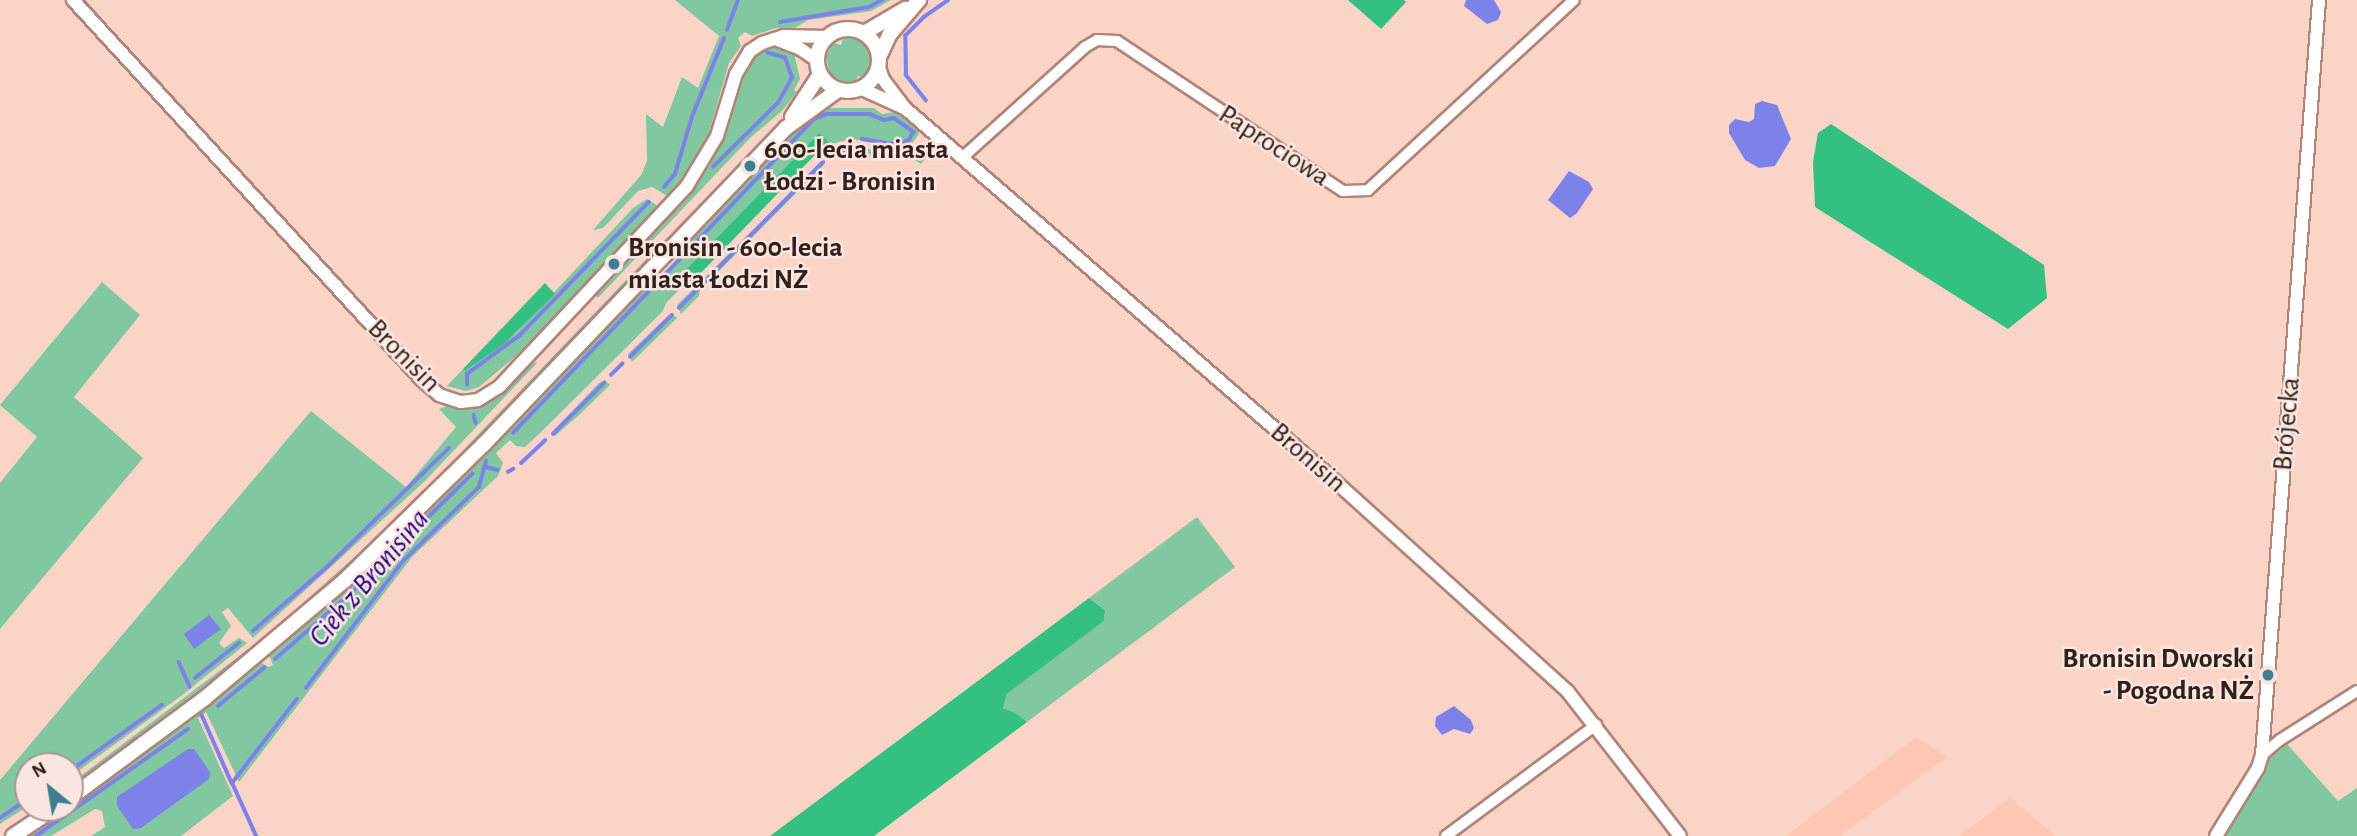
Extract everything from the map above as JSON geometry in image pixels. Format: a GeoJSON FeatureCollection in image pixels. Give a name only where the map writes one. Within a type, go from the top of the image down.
{"type":"FeatureCollection","features":[{"type":"Feature","properties":{"kind":"main road"},"geometry":{"type":"LineString","coordinates":[[864,33],[917,1]]}},
{"type":"Feature","properties":{"kind":"main road"},"geometry":{"type":"LineString","coordinates":[[84,788],[232,677],[406,524],[786,128],[838,90],[862,89],[874,79],[882,45],[917,1]]}},
{"type":"Feature","properties":{"kind":"main road"},"geometry":{"type":"LineString","coordinates":[[786,128],[818,67],[827,37],[841,30],[864,33],[877,46],[879,61]]}},
{"type":"Feature","properties":{"kind":"main road"},"geometry":{"type":"LineString","coordinates":[[818,67],[825,82],[838,90]]}},
{"type":"Feature","properties":{"kind":"main road"},"geometry":{"type":"LineString","coordinates":[[13,836],[34,822]]}},
{"type":"Feature","properties":{"kind":"street","name":"Bronisin"},"geometry":{"type":"LineString","coordinates":[[72,0],[422,380],[443,397],[461,402],[484,397],[499,387],[681,193],[702,166],[717,136],[742,60],[758,45],[775,39],[790,35],[827,37]]}},
{"type":"Feature","properties":{"kind":"street","name":"Paprociowa"},"geometry":{"type":"LineString","coordinates":[[963,157],[1085,47],[1097,40],[1117,41],[1343,191],[1368,190],[1574,0]]}},
{"type":"Feature","properties":{"kind":"street","name":"Brójecka"},"geometry":{"type":"LineString","coordinates":[[2216,836],[2258,768],[2262,755],[2319,0]]}},
{"type":"Feature","properties":{"kind":"street"},"geometry":{"type":"LineString","coordinates":[[775,39],[799,48],[818,67]]}},
{"type":"Feature","properties":{"kind":"street","name":"Bronisin"},"geometry":{"type":"LineString","coordinates":[[879,61],[883,79],[906,109]]}},
{"type":"Feature","properties":{"kind":"street","name":"Bronisin"},"geometry":{"type":"LineString","coordinates":[[862,89],[873,91],[906,109],[963,157],[1336,482],[1568,692],[1680,836]]}},
{"type":"Feature","properties":{"kind":"street"},"geometry":{"type":"LineString","coordinates":[[2262,755],[2280,740],[2357,691]]}},
{"type":"Feature","properties":{"kind":"street"},"geometry":{"type":"LineString","coordinates":[[1446,836],[1596,725]]}},
{"type":"Feature","properties":{"kind":"shaded area"},"geometry":{"type":"Polygon","coordinates":[[[1916,737],[1947,757],[1840,836],[1786,836],[1916,737]]]}},
{"type":"Feature","properties":{"kind":"shaded area"},"geometry":{"type":"Polygon","coordinates":[[[2010,798],[2056,836],[1959,836],[2010,798]]]}},
{"type":"Feature","properties":{"kind":"green space"},"geometry":{"type":"Polygon","coordinates":[[[675,0],[891,0],[871,11],[808,20],[795,28],[776,28],[752,36],[745,32],[738,38],[741,46],[729,63],[709,133],[685,175],[667,196],[652,187],[638,191],[603,228],[593,230],[642,174],[647,160],[646,114],[663,127],[682,77],[698,88],[719,36],[675,0]]]}},
{"type":"Feature","properties":{"kind":"green space"},"geometry":{"type":"Polygon","coordinates":[[[1348,0],[1404,0],[1406,2],[1381,29],[1348,0]]]}},
{"type":"Feature","properties":{"kind":"green space"},"geometry":{"type":"Polygon","coordinates":[[[852,36],[866,44],[873,63],[865,78],[858,76],[855,83],[847,84],[830,74],[826,57],[833,43],[841,45],[843,37],[852,36]]]}},
{"type":"Feature","properties":{"kind":"green space"},"geometry":{"type":"Polygon","coordinates":[[[780,46],[794,53],[800,79],[794,90],[797,92],[782,111],[750,138],[598,298],[596,296],[631,259],[629,256],[700,179],[720,143],[749,63],[761,51],[780,46]]]}},
{"type":"Feature","properties":{"kind":"green space"},"geometry":{"type":"Polygon","coordinates":[[[822,108],[874,108],[882,114],[894,112],[917,126],[919,134],[913,142],[901,146],[851,139],[831,144],[818,134],[679,278],[685,284],[666,303],[663,311],[540,433],[525,447],[516,446],[510,440],[496,453],[503,463],[498,476],[412,557],[239,782],[206,712],[198,718],[233,796],[181,836],[91,836],[105,827],[102,811],[95,809],[84,816],[84,798],[261,663],[269,667],[273,665],[269,655],[369,567],[477,462],[652,279],[655,282],[678,260],[675,256],[776,150],[822,108]]]}},
{"type":"Feature","properties":{"kind":"green space"},"geometry":{"type":"Polygon","coordinates":[[[1831,124],[2044,265],[2047,298],[2008,329],[1815,207],[1813,162],[1818,133],[1831,124]]]}},
{"type":"Feature","properties":{"kind":"green space"},"geometry":{"type":"Polygon","coordinates":[[[819,133],[831,144],[814,156],[695,279],[685,284],[679,277],[819,133]]]}},
{"type":"Feature","properties":{"kind":"green space"},"geometry":{"type":"Polygon","coordinates":[[[934,138],[940,142],[921,164],[910,157],[888,159],[850,152],[831,159],[829,155],[854,147],[904,154],[934,138]]]}},
{"type":"Feature","properties":{"kind":"green space"},"geometry":{"type":"Polygon","coordinates":[[[823,161],[825,164],[700,290],[699,296],[681,314],[677,305],[823,161]]]}},
{"type":"Feature","properties":{"kind":"green space"},"geometry":{"type":"Polygon","coordinates":[[[719,183],[432,487],[342,573],[257,644],[360,552],[450,464],[719,183]]]}},
{"type":"Feature","properties":{"kind":"green space"},"geometry":{"type":"Polygon","coordinates":[[[647,199],[658,206],[516,356],[479,387],[466,391],[447,386],[463,369],[465,371],[516,333],[633,208],[647,199]]]}},
{"type":"Feature","properties":{"kind":"green space"},"geometry":{"type":"Polygon","coordinates":[[[102,282],[140,315],[74,397],[143,458],[0,629],[0,483],[37,437],[0,405],[102,282]]]}},
{"type":"Feature","properties":{"kind":"green space"},"geometry":{"type":"Polygon","coordinates":[[[545,283],[555,294],[505,343],[465,371],[463,369],[545,283]]]}},
{"type":"Feature","properties":{"kind":"green space"},"geometry":{"type":"Polygon","coordinates":[[[671,313],[677,318],[632,362],[628,354],[671,313]]]}},
{"type":"Feature","properties":{"kind":"green space"},"geometry":{"type":"Polygon","coordinates":[[[538,362],[424,482],[253,638],[228,608],[222,612],[231,626],[219,643],[224,648],[239,638],[247,643],[181,696],[84,767],[84,752],[24,752],[311,411],[406,487],[456,427],[439,409],[447,406],[470,408],[487,404],[505,391],[525,366],[538,362]]]}},
{"type":"Feature","properties":{"kind":"green space"},"geometry":{"type":"Polygon","coordinates":[[[605,380],[610,385],[555,436],[551,433],[599,383],[605,380]]]}},
{"type":"Feature","properties":{"kind":"green space"},"geometry":{"type":"Polygon","coordinates":[[[1197,517],[1235,567],[1027,722],[1016,713],[1003,708],[1007,694],[1104,621],[1105,610],[1089,598],[1197,517]]]}},
{"type":"Feature","properties":{"kind":"green space"},"geometry":{"type":"Polygon","coordinates":[[[1089,598],[1105,610],[1104,621],[1007,694],[1003,708],[1016,713],[1027,722],[874,836],[770,836],[1089,598]]]}},
{"type":"Feature","properties":{"kind":"green space"},"geometry":{"type":"Polygon","coordinates":[[[251,647],[252,651],[207,687],[84,778],[84,773],[251,647]]]}},
{"type":"Feature","properties":{"kind":"green space"},"geometry":{"type":"Polygon","coordinates":[[[2287,744],[2338,801],[2357,788],[2357,836],[2222,836],[2269,759],[2287,744]]]}},
{"type":"Feature","properties":{"kind":"green space"},"geometry":{"type":"Polygon","coordinates":[[[14,763],[14,815],[0,824],[0,780],[14,763]]]}},
{"type":"Feature","properties":{"kind":"green space"},"geometry":{"type":"Polygon","coordinates":[[[48,822],[74,822],[51,836],[25,836],[48,822]]]}},
{"type":"Feature","properties":{"kind":"water"},"geometry":{"type":"Polygon","coordinates":[[[1466,0],[1494,0],[1501,12],[1498,20],[1487,24],[1464,6],[1466,0]]]}},
{"type":"Feature","properties":{"kind":"water"},"geometry":{"type":"Polygon","coordinates":[[[1762,101],[1777,105],[1791,139],[1775,166],[1759,168],[1745,160],[1729,133],[1729,125],[1735,119],[1749,122],[1754,119],[1755,104],[1762,101]]]}},
{"type":"Feature","properties":{"kind":"water"},"geometry":{"type":"Polygon","coordinates":[[[1569,171],[1589,182],[1593,189],[1577,213],[1570,218],[1548,200],[1569,171]]]}},
{"type":"Feature","properties":{"kind":"water"},"geometry":{"type":"Polygon","coordinates":[[[209,615],[221,629],[194,649],[184,634],[209,615]]]}},
{"type":"Feature","properties":{"kind":"water"},"geometry":{"type":"Polygon","coordinates":[[[1454,706],[1471,720],[1474,728],[1470,734],[1454,729],[1442,735],[1435,726],[1436,717],[1454,706]]]}},
{"type":"Feature","properties":{"kind":"water"},"geometry":{"type":"Polygon","coordinates":[[[188,749],[194,749],[210,772],[209,779],[141,828],[133,829],[117,806],[117,797],[188,749]]]}},
{"type":"Feature","properties":{"kind":"waterway"},"geometry":{"type":"LineString","coordinates":[[83,0],[102,21]]}},
{"type":"Feature","properties":{"kind":"waterway","name":"Ciek z Bronisina"},"geometry":{"type":"LineString","coordinates":[[727,30],[738,0]]}},
{"type":"Feature","properties":{"kind":"waterway"},"geometry":{"type":"LineString","coordinates":[[780,22],[869,7],[882,0]]}},
{"type":"Feature","properties":{"kind":"waterway"},"geometry":{"type":"LineString","coordinates":[[926,101],[906,75],[905,36],[924,17],[948,0]]}},
{"type":"Feature","properties":{"kind":"waterway"},"geometry":{"type":"LineString","coordinates":[[113,34],[123,45]]}},
{"type":"Feature","properties":{"kind":"waterway","name":"Ciek z Bronisina"},"geometry":{"type":"LineString","coordinates":[[664,187],[675,174],[692,117],[724,38]]}},
{"type":"Feature","properties":{"kind":"waterway"},"geometry":{"type":"LineString","coordinates":[[713,167],[778,103],[792,78],[785,58],[768,53]]}},
{"type":"Feature","properties":{"kind":"waterway"},"geometry":{"type":"LineString","coordinates":[[141,64],[160,84]]}},
{"type":"Feature","properties":{"kind":"waterway"},"geometry":{"type":"LineString","coordinates":[[166,91],[197,125]]}},
{"type":"Feature","properties":{"kind":"waterway"},"geometry":{"type":"LineString","coordinates":[[513,433],[814,119],[827,114],[870,114],[884,120],[894,118],[914,132]]}},
{"type":"Feature","properties":{"kind":"waterway"},"geometry":{"type":"LineString","coordinates":[[862,139],[899,145],[909,140],[913,132]]}},
{"type":"Feature","properties":{"kind":"waterway"},"geometry":{"type":"LineString","coordinates":[[210,139],[219,149]]}},
{"type":"Feature","properties":{"kind":"waterway"},"geometry":{"type":"LineString","coordinates":[[928,144],[938,144]]}},
{"type":"Feature","properties":{"kind":"waterway"},"geometry":{"type":"LineString","coordinates":[[831,156],[847,151]]}},
{"type":"Feature","properties":{"kind":"waterway"},"geometry":{"type":"LineString","coordinates":[[230,161],[248,180]]}},
{"type":"Feature","properties":{"kind":"waterway"},"geometry":{"type":"LineString","coordinates":[[679,308],[823,162]]}},
{"type":"Feature","properties":{"kind":"waterway"},"geometry":{"type":"LineString","coordinates":[[258,192],[286,223]]}},
{"type":"Feature","properties":{"kind":"waterway","name":"Ciek z Bronisina"},"geometry":{"type":"LineString","coordinates":[[467,385],[467,374],[520,335],[649,202]]}},
{"type":"Feature","properties":{"kind":"waterway"},"geometry":{"type":"LineString","coordinates":[[292,229],[299,236]]}},
{"type":"Feature","properties":{"kind":"waterway"},"geometry":{"type":"LineString","coordinates":[[301,239],[341,282]]}},
{"type":"Feature","properties":{"kind":"waterway"},"geometry":{"type":"LineString","coordinates":[[347,289],[373,316]]}},
{"type":"Feature","properties":{"kind":"waterway"},"geometry":{"type":"LineString","coordinates":[[630,357],[672,315]]}},
{"type":"Feature","properties":{"kind":"waterway"},"geometry":{"type":"LineString","coordinates":[[392,337],[408,354]]}},
{"type":"Feature","properties":{"kind":"waterway"},"geometry":{"type":"LineString","coordinates":[[611,375],[622,364]]}},
{"type":"Feature","properties":{"kind":"waterway"},"geometry":{"type":"LineString","coordinates":[[553,434],[604,383]]}},
{"type":"Feature","properties":{"kind":"waterway","name":"Ciek z Bronisina"},"geometry":{"type":"LineString","coordinates":[[474,415],[476,423]]}},
{"type":"Feature","properties":{"kind":"waterway"},"geometry":{"type":"LineString","coordinates":[[521,463],[545,441]]}},
{"type":"Feature","properties":{"kind":"waterway"},"geometry":{"type":"LineString","coordinates":[[253,631],[327,567],[449,448]]}},
{"type":"Feature","properties":{"kind":"waterway","name":"Ciek z Bronisina"},"geometry":{"type":"LineString","coordinates":[[306,688],[404,560],[479,487],[486,461]]}},
{"type":"Feature","properties":{"kind":"waterway"},"geometry":{"type":"LineString","coordinates":[[486,467],[498,470]]}},
{"type":"Feature","properties":{"kind":"waterway"},"geometry":{"type":"LineString","coordinates":[[508,472],[513,469]]}},
{"type":"Feature","properties":{"kind":"waterway"},"geometry":{"type":"LineString","coordinates":[[275,659],[349,595],[472,474]]}},
{"type":"Feature","properties":{"kind":"waterway"},"geometry":{"type":"LineString","coordinates":[[195,678],[239,643]]}},
{"type":"Feature","properties":{"kind":"waterway"},"geometry":{"type":"LineString","coordinates":[[179,662],[190,687]]}},
{"type":"Feature","properties":{"kind":"waterway"},"geometry":{"type":"LineString","coordinates":[[218,706],[264,668]]}},
{"type":"Feature","properties":{"kind":"waterway","name":"Ciek z Bronisina"},"geometry":{"type":"LineString","coordinates":[[256,836],[232,783],[297,699]]}},
{"type":"Feature","properties":{"kind":"waterway"},"geometry":{"type":"LineString","coordinates":[[84,761],[162,705]]}},
{"type":"Feature","properties":{"kind":"waterway"},"geometry":{"type":"LineString","coordinates":[[202,715],[232,783]]}},
{"type":"Feature","properties":{"kind":"waterway"},"geometry":{"type":"LineString","coordinates":[[36,836],[188,729]]}},
{"type":"Feature","properties":{"kind":"waterway"},"geometry":{"type":"LineString","coordinates":[[0,818],[14,808]]}},
{"type":"Feature","properties":{"kind":"place","name":"600-lecia miasta Łodzi - Bronisin"},"geometry":{"type":"Point","coordinates":[750,166]}},
{"type":"Feature","properties":{"kind":"place","name":"Bronisin - 600-lecia miasta Łodzi NŻ"},"geometry":{"type":"Point","coordinates":[614,264]}},
{"type":"Feature","properties":{"kind":"place","name":"Bronisin Dworski - Pogodna NŻ"},"geometry":{"type":"Point","coordinates":[2268,675]}}]}
